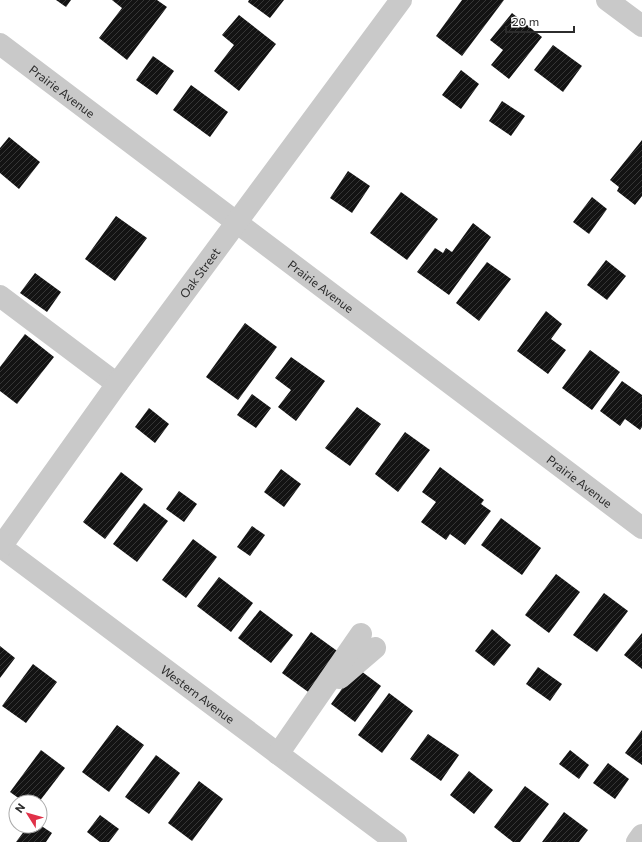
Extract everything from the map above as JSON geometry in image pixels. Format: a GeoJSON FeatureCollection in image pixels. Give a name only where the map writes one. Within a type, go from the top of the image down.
{"type":"FeatureCollection","features":[{"type":"Feature","properties":{"kind":"street","name":"Oak Street"},"geometry":{"type":"LineString","coordinates":[[0,547],[117,384],[401,0]]}},
{"type":"Feature","properties":{"kind":"street"},"geometry":{"type":"LineString","coordinates":[[607,0],[642,26]]}},
{"type":"Feature","properties":{"kind":"street","name":"Prairie Avenue"},"geometry":{"type":"LineString","coordinates":[[0,44],[642,528]]}},
{"type":"Feature","properties":{"kind":"street"},"geometry":{"type":"LineString","coordinates":[[0,296],[117,384]]}},
{"type":"Feature","properties":{"kind":"street","name":"Western Avenue"},"geometry":{"type":"LineString","coordinates":[[0,547],[396,842]]}},
{"type":"Feature","properties":{"kind":"street"},"geometry":{"type":"LineString","coordinates":[[278,754],[316,698],[368,641]]}},
{"type":"Feature","properties":{"kind":"street"},"geometry":{"type":"LineString","coordinates":[[637,842],[642,835]]}},
{"type":"Feature","properties":{"kind":"building"},"geometry":{"type":"Polygon","coordinates":[[[56,0],[71,0],[66,7],[56,0]]]}},
{"type":"Feature","properties":{"kind":"building"},"geometry":{"type":"Polygon","coordinates":[[[112,0],[157,0],[167,7],[127,60],[99,38],[122,8],[112,0]]]}},
{"type":"Feature","properties":{"kind":"building"},"geometry":{"type":"Polygon","coordinates":[[[249,0],[284,0],[270,18],[248,2],[249,0]]]}},
{"type":"Feature","properties":{"kind":"building"},"geometry":{"type":"Polygon","coordinates":[[[462,0],[504,0],[462,56],[436,36],[462,0]]]}},
{"type":"Feature","properties":{"kind":"building"},"geometry":{"type":"Polygon","coordinates":[[[512,13],[542,37],[509,79],[491,65],[503,50],[490,40],[512,13]]]}},
{"type":"Feature","properties":{"kind":"building"},"geometry":{"type":"Polygon","coordinates":[[[239,15],[276,44],[239,91],[214,71],[234,45],[222,35],[239,15]]]}},
{"type":"Feature","properties":{"kind":"building"},"geometry":{"type":"Polygon","coordinates":[[[553,45],[582,66],[563,92],[534,70],[553,45]]]}},
{"type":"Feature","properties":{"kind":"building"},"geometry":{"type":"Polygon","coordinates":[[[153,56],[174,71],[157,95],[136,80],[153,56]]]}},
{"type":"Feature","properties":{"kind":"building"},"geometry":{"type":"Polygon","coordinates":[[[461,70],[479,84],[461,109],[442,95],[461,70]]]}},
{"type":"Feature","properties":{"kind":"building"},"geometry":{"type":"Polygon","coordinates":[[[191,85],[228,112],[210,137],[173,110],[191,85]]]}},
{"type":"Feature","properties":{"kind":"building"},"geometry":{"type":"Polygon","coordinates":[[[502,101],[525,116],[511,136],[489,121],[502,101]]]}},
{"type":"Feature","properties":{"kind":"building"},"geometry":{"type":"Polygon","coordinates":[[[9,137],[40,162],[19,189],[0,173],[0,148],[9,137]]]}},
{"type":"Feature","properties":{"kind":"building"},"geometry":{"type":"Polygon","coordinates":[[[642,140],[642,196],[635,205],[617,191],[619,187],[610,180],[642,140]]]}},
{"type":"Feature","properties":{"kind":"building"},"geometry":{"type":"Polygon","coordinates":[[[348,171],[370,186],[352,213],[330,198],[348,171]]]}},
{"type":"Feature","properties":{"kind":"building"},"geometry":{"type":"Polygon","coordinates":[[[401,192],[438,219],[407,260],[370,233],[401,192]]]}},
{"type":"Feature","properties":{"kind":"building"},"geometry":{"type":"Polygon","coordinates":[[[592,197],[607,209],[589,234],[573,222],[592,197]]]}},
{"type":"Feature","properties":{"kind":"building"},"geometry":{"type":"Polygon","coordinates":[[[116,216],[147,238],[115,281],[85,259],[116,216]]]}},
{"type":"Feature","properties":{"kind":"building"},"geometry":{"type":"Polygon","coordinates":[[[473,223],[491,237],[449,295],[417,272],[435,248],[443,253],[446,248],[452,252],[473,223]]]}},
{"type":"Feature","properties":{"kind":"building"},"geometry":{"type":"Polygon","coordinates":[[[606,260],[626,276],[607,300],[587,285],[606,260]]]}},
{"type":"Feature","properties":{"kind":"building"},"geometry":{"type":"Polygon","coordinates":[[[487,262],[511,279],[479,321],[456,303],[487,262]]]}},
{"type":"Feature","properties":{"kind":"building"},"geometry":{"type":"Polygon","coordinates":[[[35,273],[61,292],[47,312],[20,293],[35,273]]]}},
{"type":"Feature","properties":{"kind":"building"},"geometry":{"type":"Polygon","coordinates":[[[546,311],[562,324],[551,339],[566,350],[548,374],[517,351],[546,311]]]}},
{"type":"Feature","properties":{"kind":"building"},"geometry":{"type":"Polygon","coordinates":[[[245,323],[277,347],[238,400],[206,377],[245,323]]]}},
{"type":"Feature","properties":{"kind":"building"},"geometry":{"type":"Polygon","coordinates":[[[25,334],[54,357],[17,404],[0,391],[0,367],[25,334]]]}},
{"type":"Feature","properties":{"kind":"building"},"geometry":{"type":"Polygon","coordinates":[[[590,350],[620,372],[592,410],[562,388],[590,350]]]}},
{"type":"Feature","properties":{"kind":"building"},"geometry":{"type":"Polygon","coordinates":[[[291,357],[325,381],[296,421],[278,407],[291,390],[275,378],[291,357]]]}},
{"type":"Feature","properties":{"kind":"building"},"geometry":{"type":"Polygon","coordinates":[[[622,381],[642,395],[642,427],[640,430],[625,419],[620,426],[600,411],[622,381]]]}},
{"type":"Feature","properties":{"kind":"building"},"geometry":{"type":"Polygon","coordinates":[[[252,394],[271,408],[256,428],[237,415],[252,394]]]}},
{"type":"Feature","properties":{"kind":"building"},"geometry":{"type":"Polygon","coordinates":[[[357,407],[381,424],[350,466],[325,448],[357,407]]]}},
{"type":"Feature","properties":{"kind":"building"},"geometry":{"type":"Polygon","coordinates":[[[149,408],[169,424],[155,443],[135,427],[149,408]]]}},
{"type":"Feature","properties":{"kind":"building"},"geometry":{"type":"Polygon","coordinates":[[[405,432],[430,450],[398,492],[375,474],[405,432]]]}},
{"type":"Feature","properties":{"kind":"building"},"geometry":{"type":"Polygon","coordinates":[[[440,467],[484,500],[481,504],[491,511],[465,545],[450,534],[446,540],[421,522],[436,502],[422,492],[440,467]]]}},
{"type":"Feature","properties":{"kind":"building"},"geometry":{"type":"Polygon","coordinates":[[[281,469],[301,484],[284,507],[264,492],[281,469]]]}},
{"type":"Feature","properties":{"kind":"building"},"geometry":{"type":"Polygon","coordinates":[[[121,472],[143,489],[105,539],[83,522],[121,472]]]}},
{"type":"Feature","properties":{"kind":"building"},"geometry":{"type":"Polygon","coordinates":[[[179,491],[197,504],[184,522],[166,509],[179,491]]]}},
{"type":"Feature","properties":{"kind":"building"},"geometry":{"type":"Polygon","coordinates":[[[144,503],[168,521],[137,562],[113,544],[144,503]]]}},
{"type":"Feature","properties":{"kind":"building"},"geometry":{"type":"Polygon","coordinates":[[[501,518],[541,548],[522,575],[481,545],[501,518]]]}},
{"type":"Feature","properties":{"kind":"building"},"geometry":{"type":"Polygon","coordinates":[[[252,526],[265,535],[250,556],[237,547],[252,526]]]}},
{"type":"Feature","properties":{"kind":"building"},"geometry":{"type":"Polygon","coordinates":[[[193,539],[217,557],[186,598],[162,580],[193,539]]]}},
{"type":"Feature","properties":{"kind":"building"},"geometry":{"type":"Polygon","coordinates":[[[556,574],[580,592],[549,633],[525,615],[556,574]]]}},
{"type":"Feature","properties":{"kind":"building"},"geometry":{"type":"Polygon","coordinates":[[[219,577],[253,603],[231,632],[197,606],[219,577]]]}},
{"type":"Feature","properties":{"kind":"building"},"geometry":{"type":"Polygon","coordinates":[[[604,593],[628,611],[597,652],[573,635],[604,593]]]}},
{"type":"Feature","properties":{"kind":"building"},"geometry":{"type":"Polygon","coordinates":[[[260,610],[293,635],[271,663],[238,638],[260,610]]]}},
{"type":"Feature","properties":{"kind":"building"},"geometry":{"type":"Polygon","coordinates":[[[492,629],[511,645],[494,666],[475,651],[492,629]]]}},
{"type":"Feature","properties":{"kind":"building"},"geometry":{"type":"Polygon","coordinates":[[[311,632],[340,653],[311,694],[282,673],[311,632]]]}},
{"type":"Feature","properties":{"kind":"building"},"geometry":{"type":"Polygon","coordinates":[[[642,633],[642,669],[624,655],[642,633]]]}},
{"type":"Feature","properties":{"kind":"building"},"geometry":{"type":"Polygon","coordinates":[[[0,646],[15,658],[0,678],[0,646]]]}},
{"type":"Feature","properties":{"kind":"building"},"geometry":{"type":"Polygon","coordinates":[[[33,664],[57,682],[26,723],[2,706],[33,664]]]}},
{"type":"Feature","properties":{"kind":"building"},"geometry":{"type":"Polygon","coordinates":[[[538,667],[562,684],[550,701],[526,684],[538,667]]]}},
{"type":"Feature","properties":{"kind":"building"},"geometry":{"type":"Polygon","coordinates":[[[357,668],[381,686],[355,722],[331,704],[357,668]]]}},
{"type":"Feature","properties":{"kind":"building"},"geometry":{"type":"Polygon","coordinates":[[[389,693],[413,711],[382,753],[358,735],[389,693]]]}},
{"type":"Feature","properties":{"kind":"building"},"geometry":{"type":"Polygon","coordinates":[[[117,725],[144,745],[109,792],[82,772],[117,725]]]}},
{"type":"Feature","properties":{"kind":"building"},"geometry":{"type":"Polygon","coordinates":[[[642,730],[642,765],[625,753],[642,730]]]}},
{"type":"Feature","properties":{"kind":"building"},"geometry":{"type":"Polygon","coordinates":[[[428,734],[459,755],[441,781],[410,759],[428,734]]]}},
{"type":"Feature","properties":{"kind":"building"},"geometry":{"type":"Polygon","coordinates":[[[41,750],[65,768],[45,794],[13,794],[10,792],[41,750]]]}},
{"type":"Feature","properties":{"kind":"building"},"geometry":{"type":"Polygon","coordinates":[[[570,750],[589,765],[579,779],[559,764],[570,750]]]}},
{"type":"Feature","properties":{"kind":"building"},"geometry":{"type":"Polygon","coordinates":[[[156,755],[180,773],[149,814],[125,797],[156,755]]]}},
{"type":"Feature","properties":{"kind":"building"},"geometry":{"type":"Polygon","coordinates":[[[608,763],[629,779],[615,799],[593,783],[608,763]]]}},
{"type":"Feature","properties":{"kind":"building"},"geometry":{"type":"Polygon","coordinates":[[[469,771],[493,790],[474,814],[450,795],[469,771]]]}},
{"type":"Feature","properties":{"kind":"building"},"geometry":{"type":"Polygon","coordinates":[[[199,781],[223,799],[192,841],[168,823],[199,781]]]}},
{"type":"Feature","properties":{"kind":"building"},"geometry":{"type":"Polygon","coordinates":[[[525,786],[549,804],[520,842],[513,842],[494,827],[525,786]]]}},
{"type":"Feature","properties":{"kind":"building"},"geometry":{"type":"Polygon","coordinates":[[[564,812],[588,830],[579,842],[542,842],[564,812]]]}},
{"type":"Feature","properties":{"kind":"building"},"geometry":{"type":"Polygon","coordinates":[[[100,815],[119,829],[109,842],[100,842],[87,832],[100,815]]]}},
{"type":"Feature","properties":{"kind":"building"},"geometry":{"type":"Polygon","coordinates":[[[48,830],[52,833],[46,842],[16,842],[22,834],[48,834],[48,830]]]}}]}
